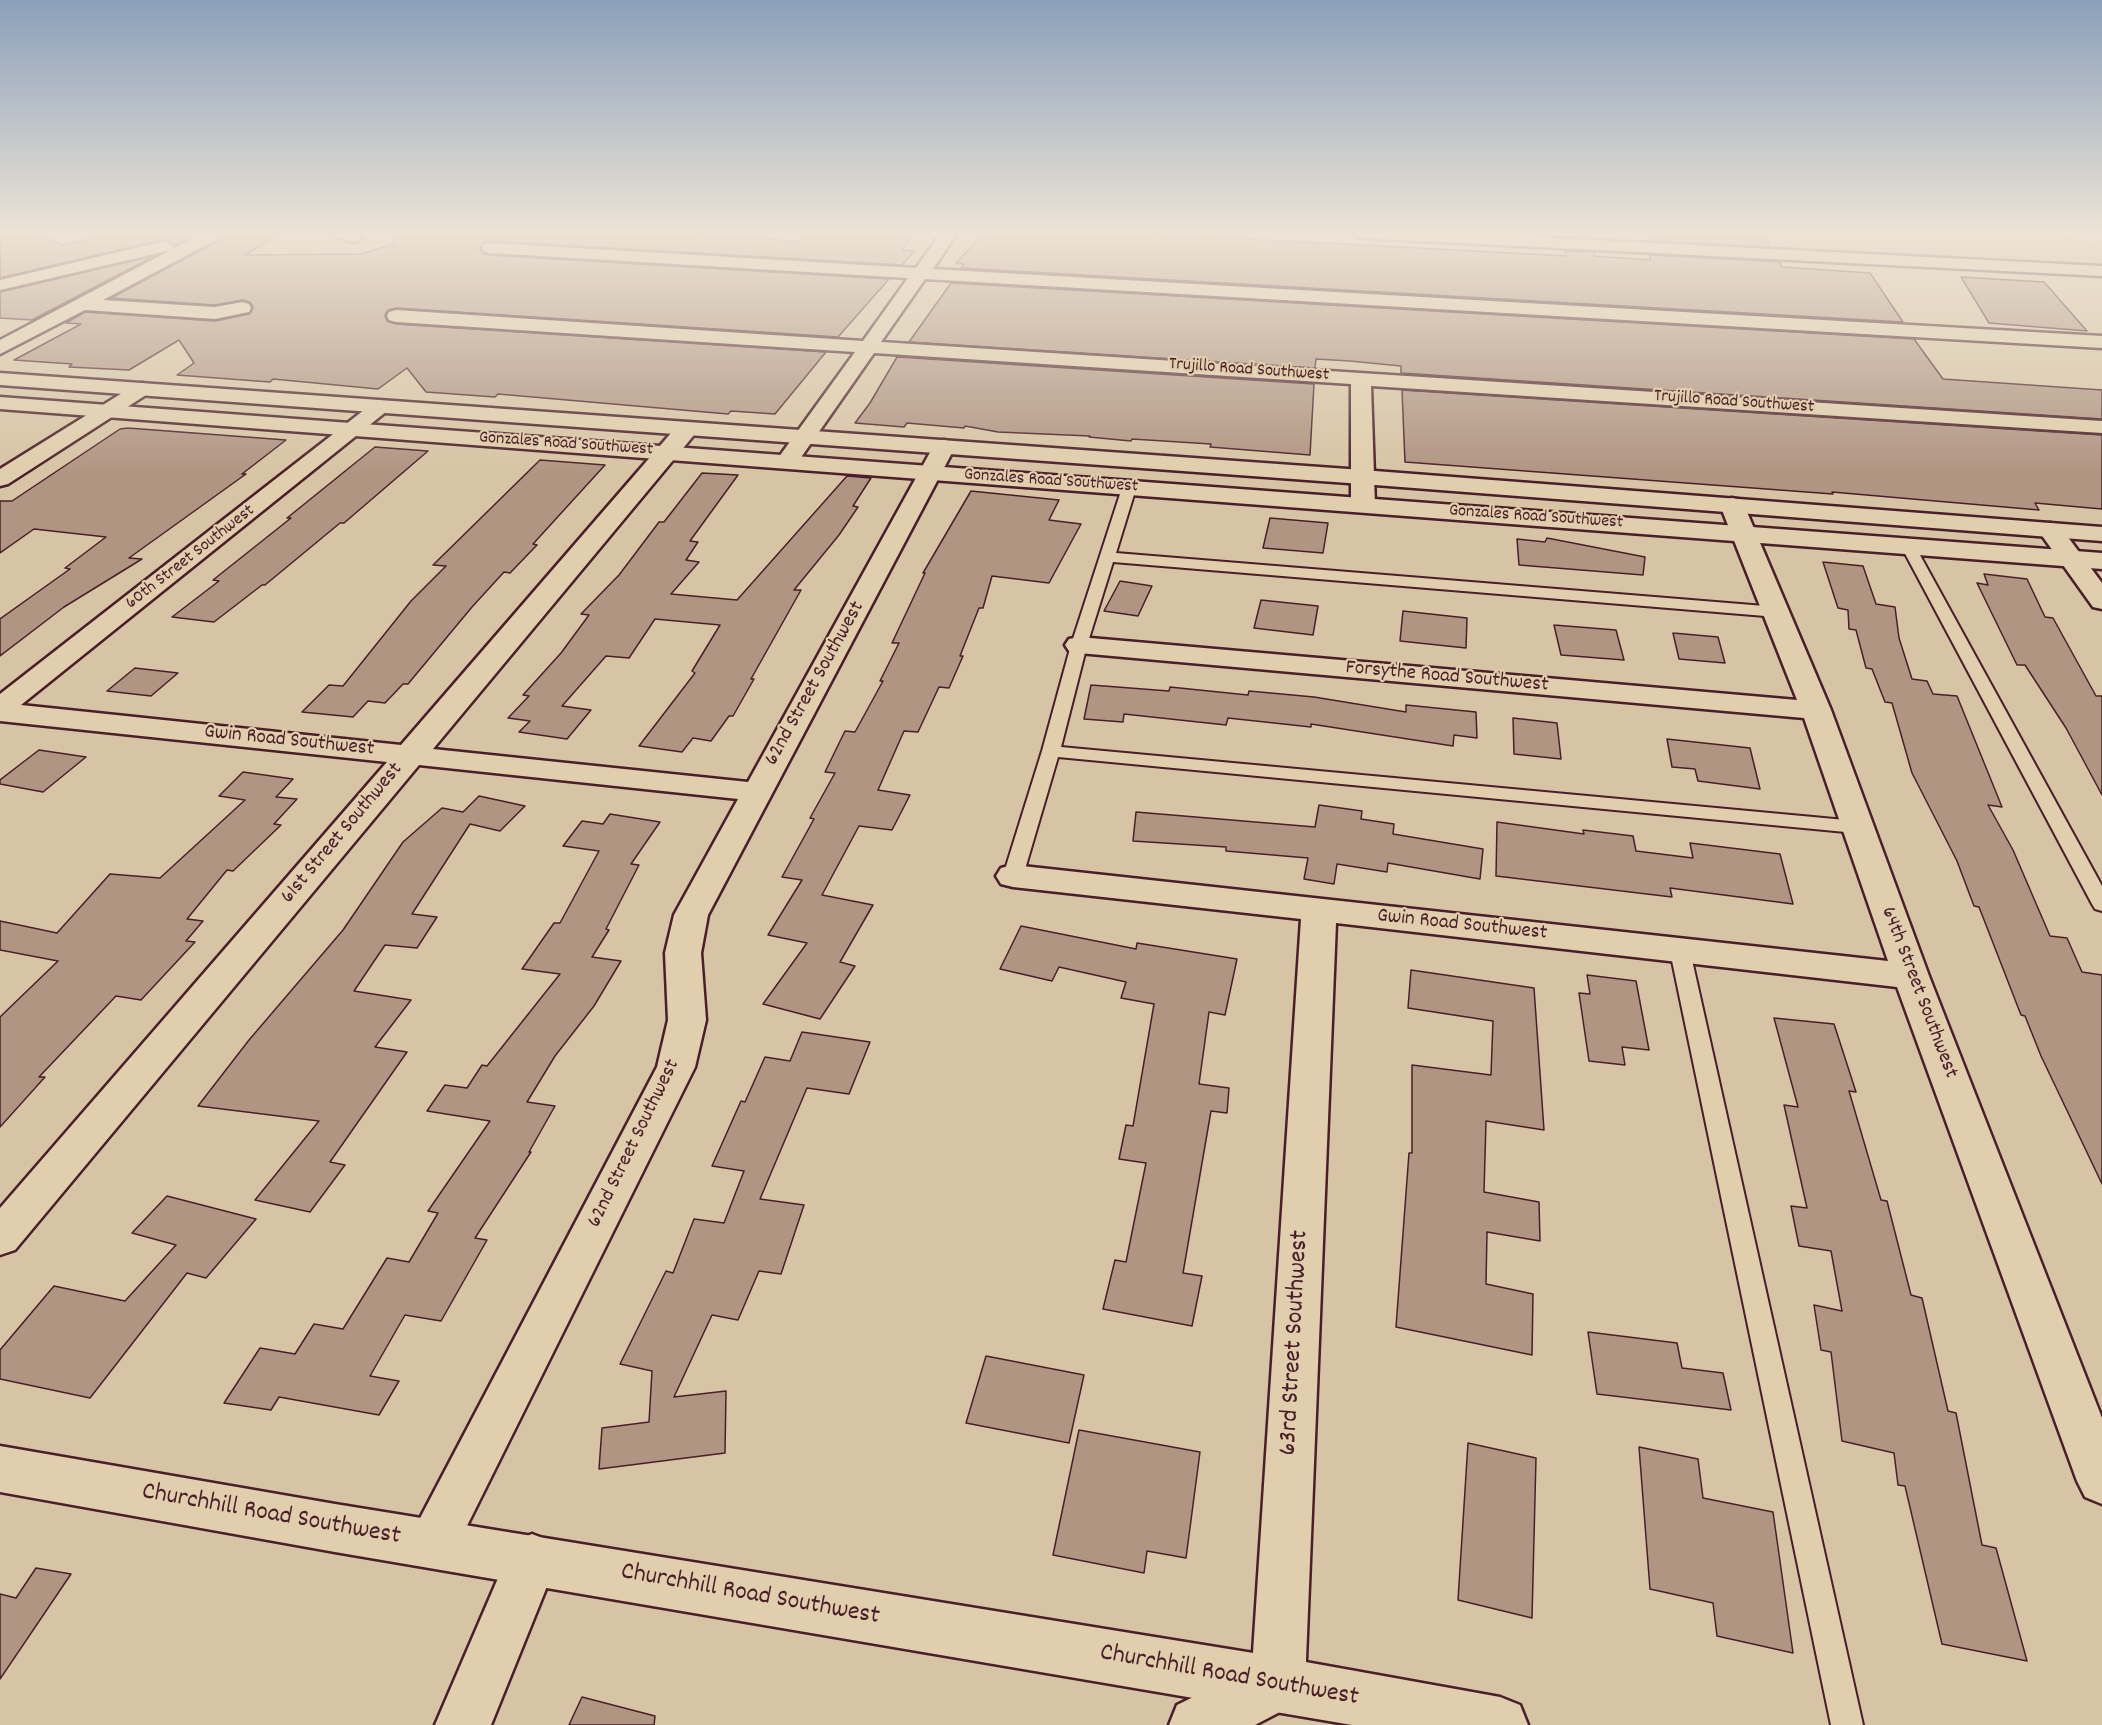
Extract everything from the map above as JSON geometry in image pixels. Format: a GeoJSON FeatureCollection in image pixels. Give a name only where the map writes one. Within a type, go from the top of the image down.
{"type":"FeatureCollection","features":[{"type":"Feature","properties":{"kind":"street"},"geometry":{"type":"LineString","coordinates":[[0,348],[63,314]]}},
{"type":"Feature","properties":{"kind":"street"},"geometry":{"type":"LineString","coordinates":[[787,461],[890,314]]}},
{"type":"Feature","properties":{"kind":"street"},"geometry":{"type":"LineString","coordinates":[[1621,314],[2102,342]]}},
{"type":"Feature","properties":{"kind":"street","name":"Trujillo Road Southwest"},"geometry":{"type":"LineString","coordinates":[[396,316],[2102,427]]}},
{"type":"Feature","properties":{"kind":"street","name":"Gonzales Road Southwest"},"geometry":{"type":"LineString","coordinates":[[0,379],[380,407],[676,441],[787,461],[937,460],[1362,477],[1738,519],[1908,546],[2102,561]]}},
{"type":"Feature","properties":{"kind":"street"},"geometry":{"type":"LineString","coordinates":[[1361,379],[1363,505]]}},
{"type":"Feature","properties":{"kind":"street"},"geometry":{"type":"LineString","coordinates":[[0,479],[142,389]]}},
{"type":"Feature","properties":{"kind":"street","name":"Gonzales Road Southwest"},"geometry":{"type":"LineString","coordinates":[[0,403],[353,429],[676,441],[804,438],[1129,488],[1363,505],[2050,530],[2102,534]]}},
{"type":"Feature","properties":{"kind":"street","name":"60th Street Southwest"},"geometry":{"type":"LineString","coordinates":[[0,710],[380,407]]}},
{"type":"Feature","properties":{"kind":"street","name":"61st Street Southwest"},"geometry":{"type":"LineString","coordinates":[[0,1238],[676,441]]}},
{"type":"Feature","properties":{"kind":"street","name":"62nd Street Southwest"},"geometry":{"type":"LineString","coordinates":[[432,1543],[676,1067],[687,1020],[684,953],[691,915],[937,460]]}},
{"type":"Feature","properties":{"kind":"street","name":"64th Street Southwest"},"geometry":{"type":"LineString","coordinates":[[1738,519],[1816,710],[1911,976],[2102,1481]]}},
{"type":"Feature","properties":{"kind":"street"},"geometry":{"type":"LineString","coordinates":[[2050,530],[2102,601]]}},
{"type":"Feature","properties":{"kind":"street","name":"Forsythe Road Southwest"},"geometry":{"type":"LineString","coordinates":[[1079,645],[1816,710]]}},
{"type":"Feature","properties":{"kind":"street","name":"Gwin Road Southwest"},"geometry":{"type":"LineString","coordinates":[[0,710],[758,792]]}},
{"type":"Feature","properties":{"kind":"street","name":"Gwin Road Southwest"},"geometry":{"type":"LineString","coordinates":[[1013,876],[1911,976]]}},
{"type":"Feature","properties":{"kind":"street","name":"63rd Street Southwest"},"geometry":{"type":"LineString","coordinates":[[1278,1684],[1319,910]]}},
{"type":"Feature","properties":{"kind":"street","name":"Churchhill Road Southwest"},"geometry":{"type":"LineString","coordinates":[[0,1469],[1278,1684],[1500,1725]]}},
{"type":"Feature","properties":{"kind":"street"},"geometry":{"type":"LineString","coordinates":[[463,1725],[532,1559]]}},
{"type":"Feature","properties":{"kind":"street"},"geometry":{"type":"LineString","coordinates":[[1197,1725],[1278,1684]]}},
{"type":"Feature","properties":{"kind":"lane"},"geometry":{"type":"LineString","coordinates":[[1013,876],[1051,751],[1079,645],[1109,557],[1129,488]]}},
{"type":"Feature","properties":{"kind":"lane"},"geometry":{"type":"LineString","coordinates":[[1908,546],[2102,904]]}},
{"type":"Feature","properties":{"kind":"lane"},"geometry":{"type":"LineString","coordinates":[[1109,557],[1777,612]]}},
{"type":"Feature","properties":{"kind":"lane"},"geometry":{"type":"LineString","coordinates":[[1051,751],[1856,827]]}},
{"type":"Feature","properties":{"kind":"lane"},"geometry":{"type":"LineString","coordinates":[[1680,951],[1846,1725]]}},
{"type":"Feature","properties":{"kind":"building"},"geometry":{"type":"Polygon","coordinates":[[[0,314],[44,314],[32,320],[0,318],[0,314]]]}},
{"type":"Feature","properties":{"kind":"building"},"geometry":{"type":"Polygon","coordinates":[[[82,314],[215,321],[249,314],[386,314],[387,321],[396,324],[826,352],[775,414],[731,411],[728,414],[498,394],[495,397],[426,392],[407,368],[378,389],[273,379],[270,382],[177,375],[194,363],[179,340],[129,370],[69,367],[72,364],[14,360],[81,324],[66,323],[82,314]]]}},
{"type":"Feature","properties":{"kind":"building"},"geometry":{"type":"Polygon","coordinates":[[[480,314],[859,314],[838,337],[480,314]]]}},
{"type":"Feature","properties":{"kind":"building"},"geometry":{"type":"Polygon","coordinates":[[[929,314],[1475,314],[1914,339],[1943,379],[2102,390],[2102,419],[1401,373],[1401,366],[1350,361],[1316,359],[1315,368],[909,342],[929,314]]]}},
{"type":"Feature","properties":{"kind":"building"},"geometry":{"type":"Polygon","coordinates":[[[1755,314],[1897,314],[1903,322],[1755,314]]]}},
{"type":"Feature","properties":{"kind":"building"},"geometry":{"type":"Polygon","coordinates":[[[1983,314],[2072,314],[2087,331],[1989,323],[1983,314]]]}},
{"type":"Feature","properties":{"kind":"building"},"geometry":{"type":"Polygon","coordinates":[[[897,357],[1314,384],[1310,455],[1210,447],[1211,444],[998,432],[965,426],[964,428],[907,423],[904,427],[855,423],[870,403],[897,357]]]}},
{"type":"Feature","properties":{"kind":"building"},"geometry":{"type":"Polygon","coordinates":[[[1402,390],[2102,435],[2102,509],[2035,503],[2039,510],[1832,492],[1833,494],[1405,462],[1402,390]]]}},
{"type":"Feature","properties":{"kind":"building"},"geometry":{"type":"Polygon","coordinates":[[[120,429],[286,440],[242,474],[246,474],[129,558],[142,559],[64,607],[0,656],[0,619],[70,569],[65,568],[106,537],[34,529],[0,553],[0,501],[12,501],[120,429]]]}},
{"type":"Feature","properties":{"kind":"building"},"geometry":{"type":"Polygon","coordinates":[[[375,447],[428,451],[344,523],[340,523],[265,585],[214,622],[172,617],[219,581],[213,580],[375,447]]]}},
{"type":"Feature","properties":{"kind":"building"},"geometry":{"type":"Polygon","coordinates":[[[540,460],[605,465],[533,544],[537,545],[510,573],[504,572],[408,684],[403,684],[385,703],[368,701],[353,717],[302,712],[329,685],[343,686],[411,601],[446,566],[433,565],[540,460]]]}},
{"type":"Feature","properties":{"kind":"building"},"geometry":{"type":"Polygon","coordinates":[[[702,473],[738,475],[690,541],[698,542],[686,560],[699,562],[671,594],[737,600],[847,476],[871,478],[853,506],[858,507],[839,535],[794,590],[801,590],[751,679],[754,679],[733,716],[729,716],[711,741],[693,738],[682,752],[639,746],[695,673],[692,671],[720,625],[655,619],[629,658],[606,656],[562,706],[591,710],[567,739],[519,732],[530,721],[508,718],[529,696],[523,695],[561,653],[589,615],[581,614],[619,575],[659,522],[664,522],[702,473]]]}},
{"type":"Feature","properties":{"kind":"building"},"geometry":{"type":"Polygon","coordinates":[[[971,491],[1059,500],[1049,520],[1081,524],[1049,583],[992,576],[983,608],[979,608],[960,656],[963,656],[949,688],[939,687],[918,732],[904,731],[878,790],[910,795],[892,830],[859,826],[822,895],[873,905],[840,962],[855,966],[820,1019],[763,1004],[807,943],[768,935],[802,880],[782,877],[814,819],[810,818],[835,773],[825,772],[845,731],[855,732],[883,681],[880,681],[899,643],[892,643],[925,573],[923,573],[971,491]]]}},
{"type":"Feature","properties":{"kind":"building"},"geometry":{"type":"Polygon","coordinates":[[[1270,518],[1328,523],[1323,553],[1263,548],[1270,518]]]}},
{"type":"Feature","properties":{"kind":"building"},"geometry":{"type":"Polygon","coordinates":[[[1547,538],[1645,557],[1643,575],[1519,565],[1517,539],[1545,542],[1547,538]]]}},
{"type":"Feature","properties":{"kind":"building"},"geometry":{"type":"Polygon","coordinates":[[[1823,562],[1863,566],[1876,604],[1895,607],[1899,638],[1912,679],[1927,681],[1933,694],[1957,696],[2002,807],[1988,805],[2013,850],[2050,936],[2067,938],[2082,972],[2102,975],[2102,1184],[2041,1056],[2025,1016],[2021,1015],[1979,907],[1974,906],[1957,861],[1912,773],[1892,703],[1885,702],[1872,669],[1866,668],[1856,630],[1849,629],[1848,610],[1838,608],[1823,562]]]}},
{"type":"Feature","properties":{"kind":"building"},"geometry":{"type":"Polygon","coordinates":[[[1984,574],[2027,579],[2045,617],[2053,618],[2096,696],[2102,696],[2102,795],[2066,728],[2025,665],[2017,665],[1977,583],[1988,585],[1984,574]]]}},
{"type":"Feature","properties":{"kind":"building"},"geometry":{"type":"Polygon","coordinates":[[[1120,581],[1152,586],[1138,616],[1104,611],[1120,581]]]}},
{"type":"Feature","properties":{"kind":"building"},"geometry":{"type":"Polygon","coordinates":[[[1261,600],[1318,606],[1313,635],[1254,628],[1261,600]]]}},
{"type":"Feature","properties":{"kind":"building"},"geometry":{"type":"Polygon","coordinates":[[[1403,611],[1467,618],[1466,648],[1400,641],[1403,611]]]}},
{"type":"Feature","properties":{"kind":"building"},"geometry":{"type":"Polygon","coordinates":[[[1554,625],[1616,630],[1624,660],[1561,655],[1554,625]]]}},
{"type":"Feature","properties":{"kind":"building"},"geometry":{"type":"Polygon","coordinates":[[[1673,633],[1718,637],[1725,663],[1679,659],[1673,633]]]}},
{"type":"Feature","properties":{"kind":"building"},"geometry":{"type":"Polygon","coordinates":[[[135,668],[178,673],[151,696],[107,691],[135,668]]]}},
{"type":"Feature","properties":{"kind":"building"},"geometry":{"type":"Polygon","coordinates":[[[1091,685],[1169,691],[1170,687],[1248,695],[1249,691],[1314,697],[1406,712],[1406,705],[1476,712],[1477,738],[1454,735],[1453,746],[1311,724],[1311,727],[1228,718],[1226,725],[1124,714],[1123,722],[1084,719],[1091,685]]]}},
{"type":"Feature","properties":{"kind":"building"},"geometry":{"type":"Polygon","coordinates":[[[1513,718],[1557,723],[1561,759],[1514,754],[1513,718]]]}},
{"type":"Feature","properties":{"kind":"building"},"geometry":{"type":"Polygon","coordinates":[[[1667,739],[1750,748],[1760,789],[1698,781],[1695,769],[1672,767],[1667,739]]]}},
{"type":"Feature","properties":{"kind":"building"},"geometry":{"type":"Polygon","coordinates":[[[39,750],[86,757],[43,792],[0,784],[0,780],[39,750]]]}},
{"type":"Feature","properties":{"kind":"building"},"geometry":{"type":"Polygon","coordinates":[[[243,772],[293,779],[276,797],[297,799],[274,824],[281,825],[233,871],[227,870],[187,919],[203,921],[186,941],[195,942],[141,1000],[116,996],[39,1077],[45,1077],[0,1127],[0,1017],[58,961],[0,950],[0,921],[57,933],[110,874],[160,878],[245,800],[219,796],[243,772]]]}},
{"type":"Feature","properties":{"kind":"building"},"geometry":{"type":"Polygon","coordinates":[[[479,796],[525,806],[500,831],[470,824],[412,914],[437,917],[417,948],[385,945],[354,991],[411,1000],[375,1047],[407,1052],[330,1162],[345,1165],[310,1212],[255,1200],[319,1121],[198,1106],[249,1040],[343,930],[403,842],[442,808],[463,812],[479,796]]]}},
{"type":"Feature","properties":{"kind":"building"},"geometry":{"type":"Polygon","coordinates":[[[1319,805],[1362,811],[1361,819],[1394,824],[1393,834],[1483,849],[1480,879],[1388,863],[1387,872],[1337,864],[1334,884],[1304,879],[1308,858],[1226,851],[1226,847],[1133,841],[1136,812],[1315,827],[1319,805]]]}},
{"type":"Feature","properties":{"kind":"building"},"geometry":{"type":"Polygon","coordinates":[[[610,814],[660,822],[631,864],[639,865],[606,929],[609,930],[592,957],[621,961],[594,1006],[555,1056],[527,1102],[555,1106],[529,1152],[531,1152],[475,1238],[487,1240],[441,1321],[405,1315],[370,1376],[399,1381],[379,1415],[279,1397],[271,1410],[224,1403],[260,1348],[295,1354],[314,1324],[343,1329],[387,1258],[409,1262],[438,1213],[428,1211],[490,1121],[427,1111],[445,1085],[467,1088],[482,1065],[487,1066],[560,974],[522,969],[554,923],[560,923],[599,851],[563,846],[582,821],[603,824],[610,814]]]}},
{"type":"Feature","properties":{"kind":"building"},"geometry":{"type":"Polygon","coordinates":[[[1497,822],[1584,834],[1583,830],[1633,836],[1636,851],[1693,858],[1690,843],[1780,854],[1793,904],[1670,888],[1672,897],[1496,876],[1497,822]]]}},
{"type":"Feature","properties":{"kind":"building"},"geometry":{"type":"Polygon","coordinates":[[[1021,926],[1136,949],[1137,943],[1237,959],[1225,1015],[1209,1012],[1199,1084],[1229,1088],[1227,1113],[1211,1111],[1183,1273],[1202,1276],[1192,1326],[1103,1309],[1115,1260],[1126,1262],[1146,1163],[1119,1159],[1126,1125],[1133,1126],[1154,1004],[1121,998],[1126,982],[1059,967],[1052,981],[1000,969],[1021,926]]]}},
{"type":"Feature","properties":{"kind":"building"},"geometry":{"type":"Polygon","coordinates":[[[1411,970],[1534,988],[1544,1130],[1486,1121],[1484,1192],[1539,1202],[1540,1241],[1487,1232],[1486,1284],[1533,1294],[1532,1355],[1396,1327],[1409,1153],[1412,1153],[1412,1065],[1491,1075],[1493,1021],[1408,1008],[1411,970]]]}},
{"type":"Feature","properties":{"kind":"building"},"geometry":{"type":"Polygon","coordinates":[[[1587,975],[1636,981],[1649,1050],[1622,1047],[1625,1065],[1589,1061],[1579,993],[1590,994],[1587,975]]]}},
{"type":"Feature","properties":{"kind":"building"},"geometry":{"type":"Polygon","coordinates":[[[1774,1018],[1834,1024],[1856,1092],[1849,1091],[1881,1200],[1887,1201],[1911,1295],[1922,1298],[1948,1411],[1956,1413],[1982,1545],[1996,1548],[2027,1661],[1942,1644],[1905,1486],[1898,1485],[1894,1453],[1842,1441],[1831,1352],[1821,1350],[1814,1305],[1842,1311],[1831,1251],[1799,1246],[1791,1206],[1807,1208],[1784,1105],[1798,1107],[1774,1018]]]}},
{"type":"Feature","properties":{"kind":"building"},"geometry":{"type":"Polygon","coordinates":[[[802,1032],[870,1042],[849,1094],[807,1088],[760,1199],[804,1205],[781,1274],[759,1271],[738,1320],[712,1315],[674,1397],[726,1391],[725,1453],[599,1469],[602,1428],[649,1422],[652,1371],[620,1364],[666,1271],[673,1273],[694,1219],[724,1223],[744,1171],[712,1166],[741,1101],[745,1102],[765,1057],[790,1061],[802,1032]]]}},
{"type":"Feature","properties":{"kind":"building"},"geometry":{"type":"Polygon","coordinates":[[[167,1196],[256,1219],[206,1278],[187,1273],[90,1398],[0,1379],[0,1350],[54,1286],[125,1301],[176,1245],[132,1233],[167,1196]]]}},
{"type":"Feature","properties":{"kind":"building"},"geometry":{"type":"Polygon","coordinates":[[[1588,1332],[1677,1343],[1682,1368],[1723,1373],[1731,1410],[1597,1394],[1588,1332]]]}},
{"type":"Feature","properties":{"kind":"building"},"geometry":{"type":"Polygon","coordinates":[[[986,1356],[1084,1375],[1069,1443],[966,1423],[986,1356]]]}},
{"type":"Feature","properties":{"kind":"building"},"geometry":{"type":"Polygon","coordinates":[[[1079,1430],[1200,1452],[1186,1558],[1147,1551],[1144,1573],[1053,1555],[1079,1430]]]}},
{"type":"Feature","properties":{"kind":"building"},"geometry":{"type":"Polygon","coordinates":[[[1468,1443],[1536,1458],[1532,1618],[1458,1600],[1468,1443]]]}},
{"type":"Feature","properties":{"kind":"building"},"geometry":{"type":"Polygon","coordinates":[[[1639,1447],[1698,1459],[1703,1498],[1773,1512],[1793,1653],[1717,1636],[1713,1603],[1650,1589],[1639,1447]]]}},
{"type":"Feature","properties":{"kind":"building"},"geometry":{"type":"Polygon","coordinates":[[[36,1568],[71,1574],[0,1679],[0,1594],[16,1598],[36,1568]]]}},
{"type":"Feature","properties":{"kind":"building"},"geometry":{"type":"Polygon","coordinates":[[[582,1697],[655,1716],[654,1725],[569,1725],[582,1697]]]}}]}
